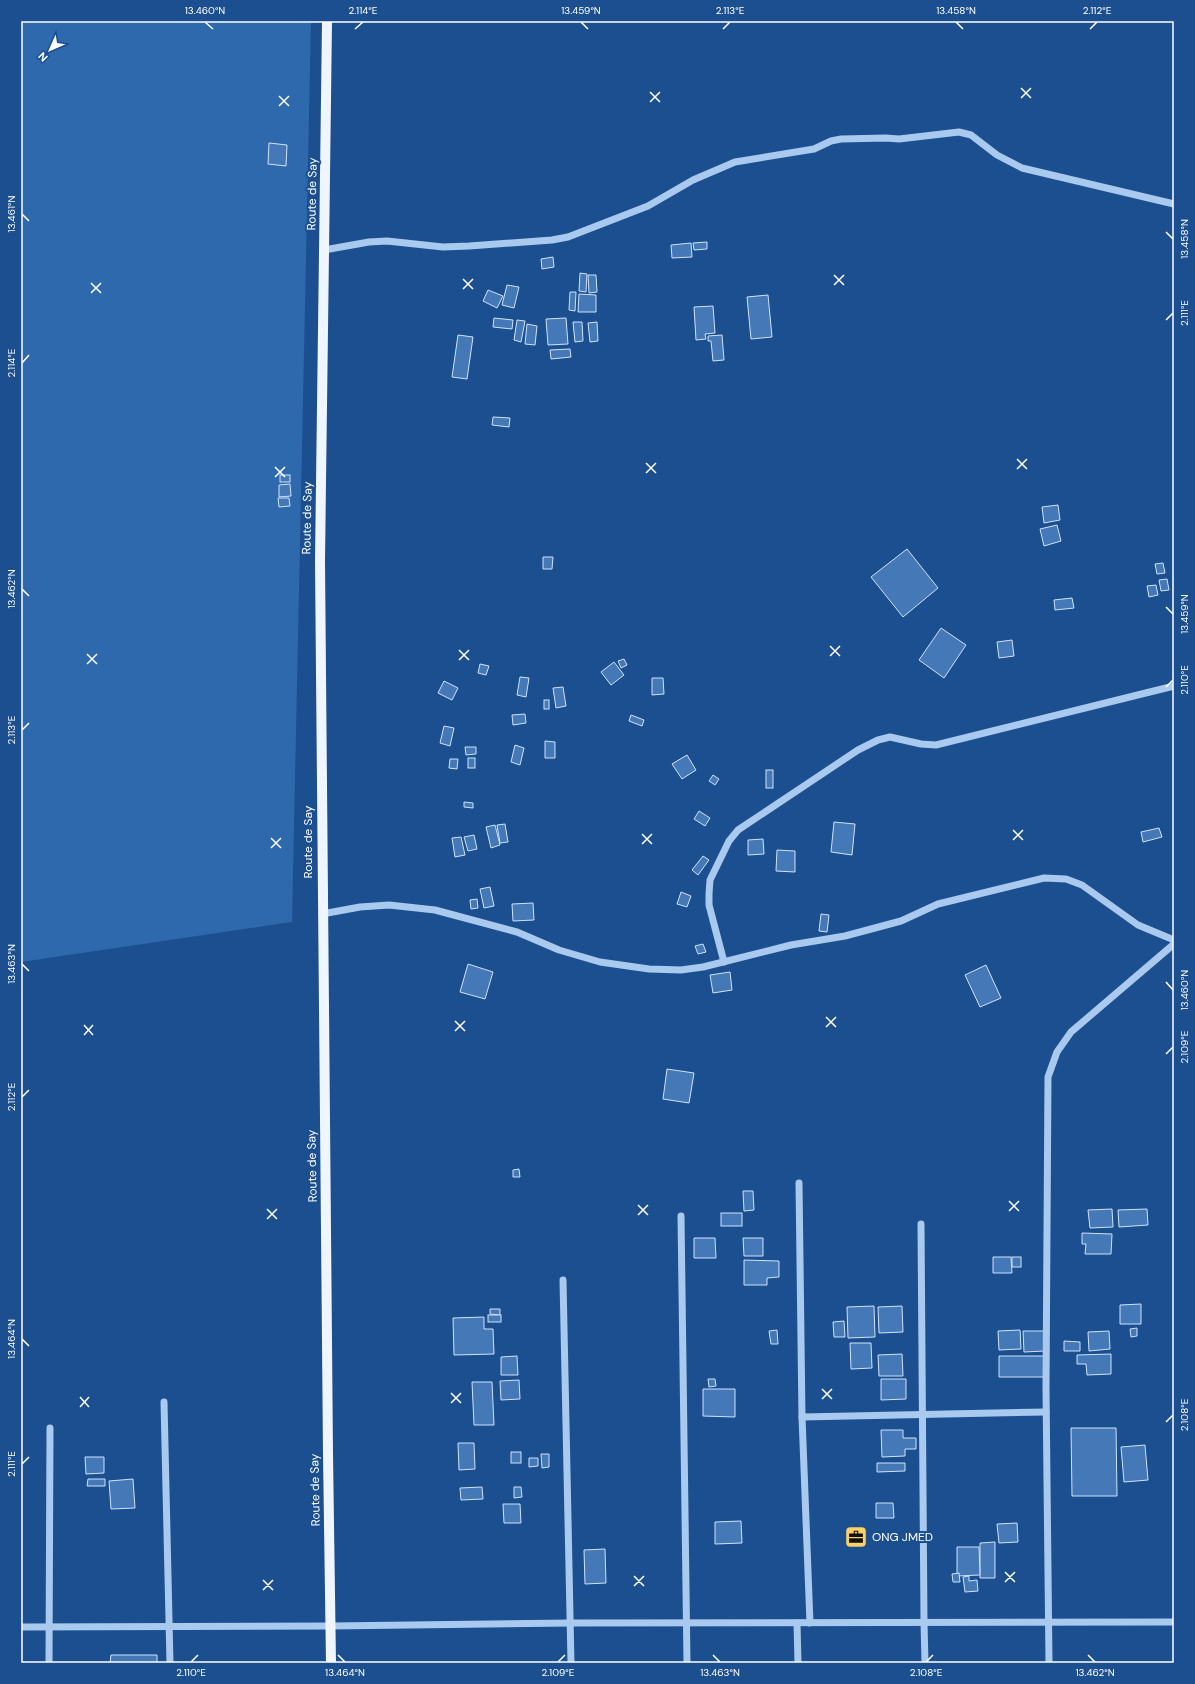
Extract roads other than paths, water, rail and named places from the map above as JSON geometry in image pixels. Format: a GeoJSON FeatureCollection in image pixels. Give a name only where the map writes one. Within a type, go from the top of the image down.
{"type":"FeatureCollection","features":[{"type":"Feature","properties":{"kind":"main road","name":"Route de Say"},"geometry":{"type":"LineString","coordinates":[[327,21],[320,561],[322,914],[331,1663]]}},
{"type":"Feature","properties":{"kind":"street"},"geometry":{"type":"LineString","coordinates":[[324,250],[387,241],[443,247],[552,240],[568,237],[648,206],[693,180],[735,162],[814,149],[831,141],[841,139],[899,139],[959,132],[971,135],[997,154],[1022,168],[1174,204]]}},
{"type":"Feature","properties":{"kind":"street"},"geometry":{"type":"LineString","coordinates":[[724,962],[709,905],[709,894],[710,880],[729,841],[738,830],[858,750],[878,740],[890,737],[921,744],[936,745],[1174,686]]}},
{"type":"Feature","properties":{"kind":"street"},"geometry":{"type":"LineString","coordinates":[[322,914],[360,907],[389,905],[435,910],[517,932],[559,950],[600,962],[649,969],[681,970],[703,967],[791,945],[845,936],[901,921],[938,904],[1044,878],[1066,879],[1082,885],[1138,925],[1174,940]]}},
{"type":"Feature","properties":{"kind":"street"},"geometry":{"type":"LineString","coordinates":[[1049,1663],[1046,1412],[1048,1077],[1057,1052],[1071,1032],[1174,944]]}},
{"type":"Feature","properties":{"kind":"street"},"geometry":{"type":"LineString","coordinates":[[799,1183],[802,1417],[810,1623]]}},
{"type":"Feature","properties":{"kind":"street"},"geometry":{"type":"LineString","coordinates":[[681,1216],[686,1663]]}},
{"type":"Feature","properties":{"kind":"street"},"geometry":{"type":"LineString","coordinates":[[921,1224],[924,1622],[926,1663]]}},
{"type":"Feature","properties":{"kind":"street"},"geometry":{"type":"LineString","coordinates":[[563,1280],[571,1663]]}},
{"type":"Feature","properties":{"kind":"street"},"geometry":{"type":"LineString","coordinates":[[164,1402],[170,1663]]}},
{"type":"Feature","properties":{"kind":"street"},"geometry":{"type":"LineString","coordinates":[[802,1417],[1046,1412]]}},
{"type":"Feature","properties":{"kind":"street"},"geometry":{"type":"LineString","coordinates":[[49,1663],[50,1428]]}},
{"type":"Feature","properties":{"kind":"street"},"geometry":{"type":"LineString","coordinates":[[797,1622],[798,1663]]}},
{"type":"Feature","properties":{"kind":"street"},"geometry":{"type":"LineString","coordinates":[[21,1627],[797,1622],[1174,1622]]}},
{"type":"Feature","properties":{"kind":"place","name":"ONG JMED"},"geometry":{"type":"Point","coordinates":[856,1537]}}]}
